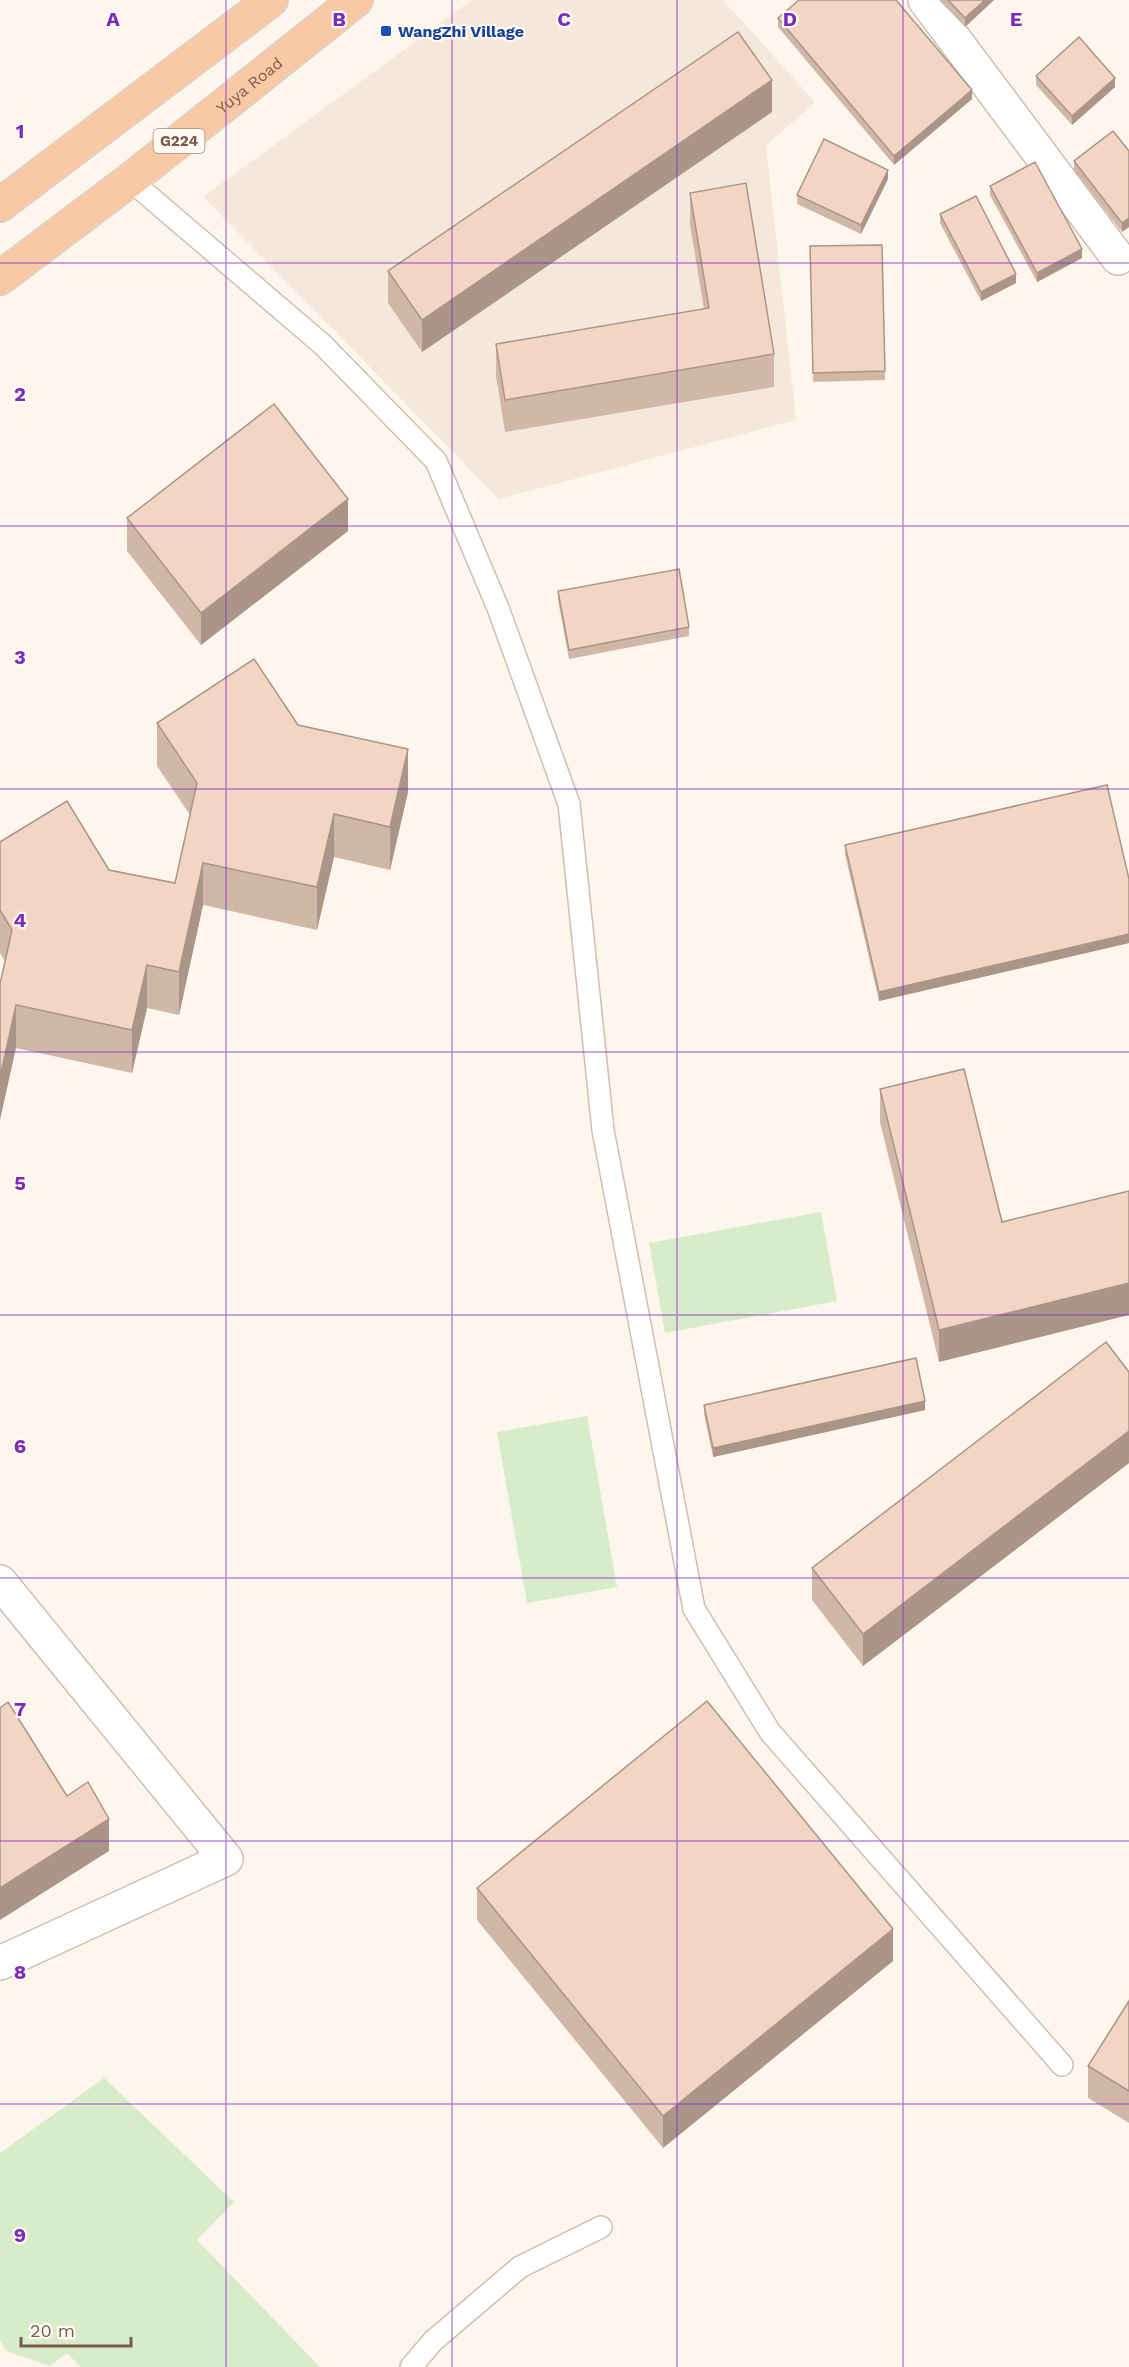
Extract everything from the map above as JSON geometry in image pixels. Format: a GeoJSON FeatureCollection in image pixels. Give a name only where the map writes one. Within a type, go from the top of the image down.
{"type":"FeatureCollection","features":[{"type":"Feature","properties":{"kind":"highway"},"geometry":{"type":"LineString","coordinates":[[0,205],[271,0]]}},
{"type":"Feature","properties":{"kind":"highway","name":"Yuya Road"},"geometry":{"type":"LineString","coordinates":[[0,278],[130,180],[356,0]]}},
{"type":"Feature","properties":{"kind":"street"},"geometry":{"type":"LineString","coordinates":[[926,0],[1118,258]]}},
{"type":"Feature","properties":{"kind":"street"},"geometry":{"type":"LineString","coordinates":[[0,1582],[226,1859],[0,1963]]}},
{"type":"Feature","properties":{"kind":"lane"},"geometry":{"type":"LineString","coordinates":[[130,180],[323,345],[436,461],[498,608],[569,804],[603,1130],[694,1609],[770,1732],[1062,2065]]}},
{"type":"Feature","properties":{"kind":"lane"},"geometry":{"type":"LineString","coordinates":[[411,2367],[433,2341],[520,2268],[601,2227]]}},
{"type":"Feature","properties":{"kind":"shaded area"},"geometry":{"type":"Polygon","coordinates":[[[472,0],[723,0],[815,102],[766,146],[796,420],[499,499],[203,197],[472,0]]]}},
{"type":"Feature","properties":{"kind":"green space"},"geometry":{"type":"Polygon","coordinates":[[[821,1212],[837,1301],[665,1333],[649,1243],[821,1212]]]}},
{"type":"Feature","properties":{"kind":"green space"},"geometry":{"type":"Polygon","coordinates":[[[587,1416],[617,1587],[527,1603],[497,1432],[587,1416]]]}},
{"type":"Feature","properties":{"kind":"green space"},"geometry":{"type":"Polygon","coordinates":[[[104,2078],[234,2202],[197,2240],[320,2367],[81,2367],[67,2353],[50,2366],[6,2351],[0,2340],[0,2153],[104,2078]]]}},
{"type":"Feature","properties":{"kind":"building"},"geometry":{"type":"Polygon","coordinates":[[[799,0],[896,0],[972,90],[894,156],[778,18],[799,0]]]}},
{"type":"Feature","properties":{"kind":"building"},"geometry":{"type":"Polygon","coordinates":[[[948,0],[985,0],[965,18],[948,0]]]}},
{"type":"Feature","properties":{"kind":"building"},"geometry":{"type":"Polygon","coordinates":[[[738,32],[772,80],[422,320],[388,271],[738,32]]]}},
{"type":"Feature","properties":{"kind":"building"},"geometry":{"type":"Polygon","coordinates":[[[1079,37],[1115,78],[1072,116],[1036,76],[1079,37]]]}},
{"type":"Feature","properties":{"kind":"building"},"geometry":{"type":"Polygon","coordinates":[[[1113,131],[1129,151],[1129,218],[1122,223],[1074,161],[1113,131]]]}},
{"type":"Feature","properties":{"kind":"building"},"geometry":{"type":"Polygon","coordinates":[[[824,139],[888,170],[861,225],[797,195],[824,139]]]}},
{"type":"Feature","properties":{"kind":"building"},"geometry":{"type":"Polygon","coordinates":[[[1035,162],[1082,249],[1037,273],[990,186],[1035,162]]]}},
{"type":"Feature","properties":{"kind":"building"},"geometry":{"type":"Polygon","coordinates":[[[746,183],[774,354],[505,400],[496,344],[709,308],[690,193],[746,183]]]}},
{"type":"Feature","properties":{"kind":"building"},"geometry":{"type":"Polygon","coordinates":[[[976,196],[1016,274],[981,292],[940,214],[976,196]]]}},
{"type":"Feature","properties":{"kind":"building"},"geometry":{"type":"Polygon","coordinates":[[[882,245],[885,371],[813,373],[810,246],[882,245]]]}},
{"type":"Feature","properties":{"kind":"building"},"geometry":{"type":"Polygon","coordinates":[[[274,404],[348,499],[201,613],[127,518],[274,404]]]}},
{"type":"Feature","properties":{"kind":"building"},"geometry":{"type":"Polygon","coordinates":[[[679,569],[689,627],[569,650],[558,591],[679,569]]]}},
{"type":"Feature","properties":{"kind":"building"},"geometry":{"type":"Polygon","coordinates":[[[254,659],[298,725],[408,749],[390,827],[334,814],[317,887],[203,863],[179,972],[147,965],[132,1030],[16,1005],[0,1077],[0,984],[12,930],[0,910],[0,842],[67,801],[109,870],[175,883],[197,783],[157,723],[254,659]]]}},
{"type":"Feature","properties":{"kind":"building"},"geometry":{"type":"Polygon","coordinates":[[[1107,785],[1129,879],[1129,934],[879,992],[845,845],[1107,785]]]}},
{"type":"Feature","properties":{"kind":"building"},"geometry":{"type":"Polygon","coordinates":[[[964,1069],[1002,1222],[1129,1191],[1129,1283],[939,1330],[880,1089],[964,1069]]]}},
{"type":"Feature","properties":{"kind":"building"},"geometry":{"type":"Polygon","coordinates":[[[1106,1342],[1129,1372],[1129,1431],[863,1634],[812,1568],[1106,1342]]]}},
{"type":"Feature","properties":{"kind":"building"},"geometry":{"type":"Polygon","coordinates":[[[916,1358],[925,1401],[713,1448],[704,1405],[916,1358]]]}},
{"type":"Feature","properties":{"kind":"building"},"geometry":{"type":"Polygon","coordinates":[[[707,1701],[893,1929],[663,2116],[477,1888],[707,1701]]]}},
{"type":"Feature","properties":{"kind":"building"},"geometry":{"type":"Polygon","coordinates":[[[8,1702],[67,1796],[88,1782],[109,1819],[0,1888],[0,1708],[8,1702]]]}},
{"type":"Feature","properties":{"kind":"building"},"geometry":{"type":"Polygon","coordinates":[[[1129,2001],[1129,2091],[1088,2066],[1129,2001]]]}},
{"type":"Feature","properties":{"kind":"place","name":"WangZhi Village"},"geometry":{"type":"Point","coordinates":[386,31]}}]}
